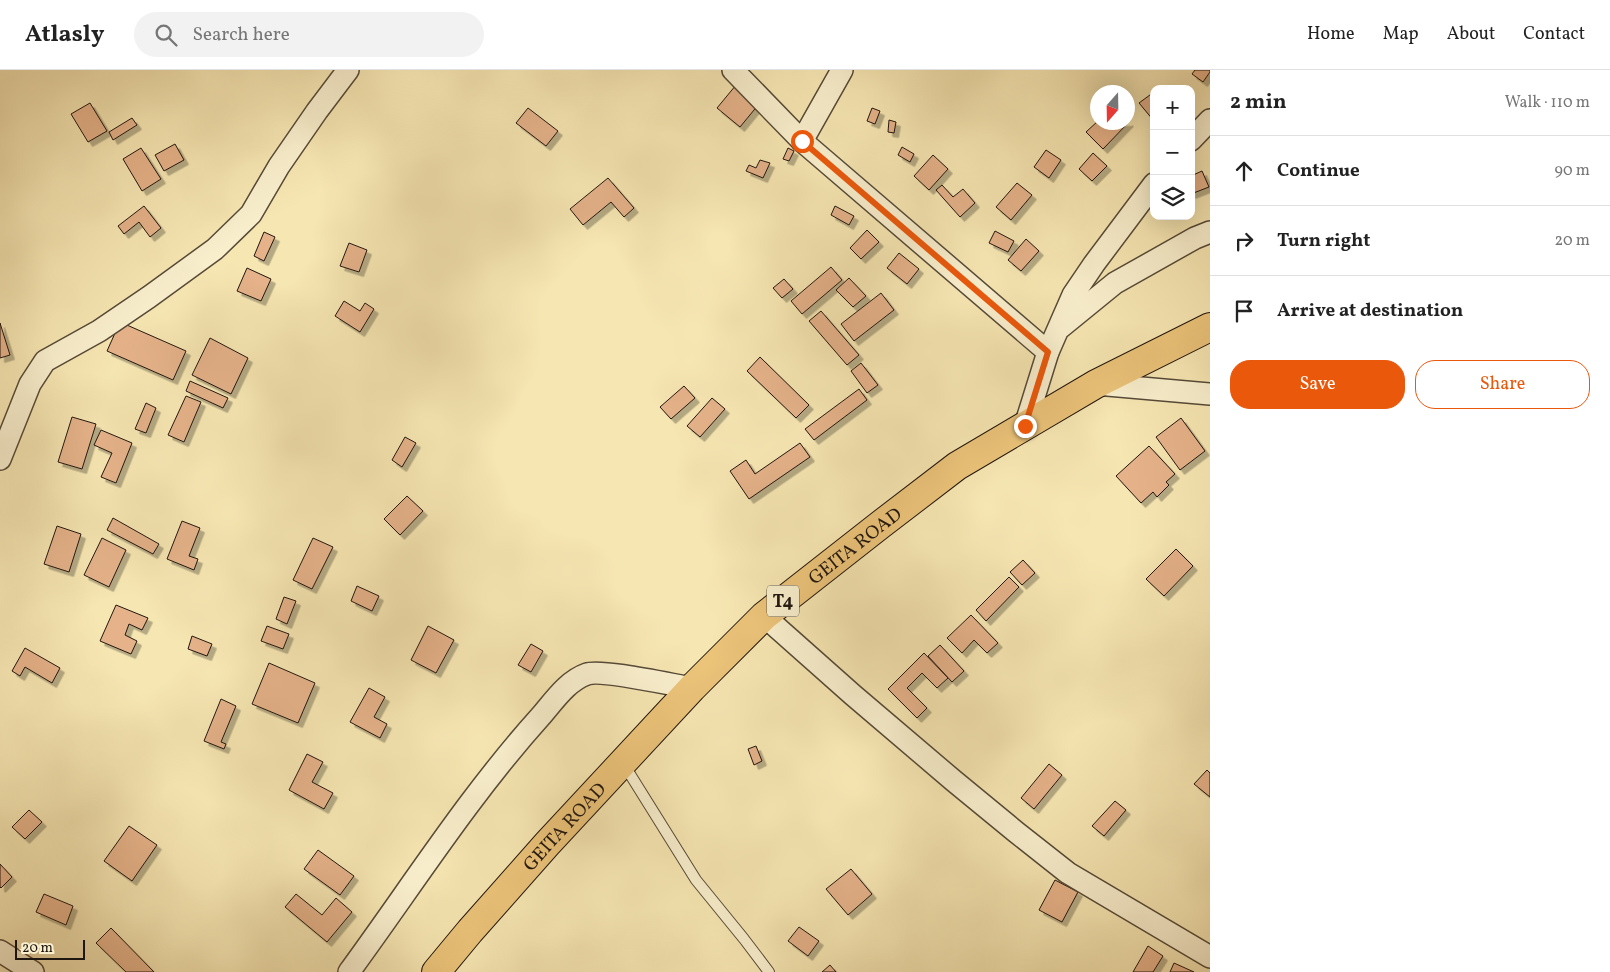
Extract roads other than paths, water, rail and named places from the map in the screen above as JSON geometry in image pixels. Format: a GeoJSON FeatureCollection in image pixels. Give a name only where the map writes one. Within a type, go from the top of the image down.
{"type":"FeatureCollection","features":[{"type":"Feature","properties":{"kind":"highway","name":"GEITA ROAD"},"geometry":{"type":"LineString","coordinates":[[436,972],[495,902],[622,762],[764,616],[957,466],[1096,384],[1210,327]]}},
{"type":"Feature","properties":{"kind":"street"},"geometry":{"type":"LineString","coordinates":[[0,459],[30,384],[46,361],[141,303],[221,243],[251,214],[279,166],[317,110],[348,70]]}},
{"type":"Feature","properties":{"kind":"street"},"geometry":{"type":"LineString","coordinates":[[733,70],[802,141],[1048,352]]}},
{"type":"Feature","properties":{"kind":"street"},"geometry":{"type":"LineString","coordinates":[[802,141],[842,70]]}},
{"type":"Feature","properties":{"kind":"street"},"geometry":{"type":"LineString","coordinates":[[1195,136],[1210,120]]}},
{"type":"Feature","properties":{"kind":"street"},"geometry":{"type":"LineString","coordinates":[[1025,426],[1048,352],[1074,295],[1094,264],[1150,189]]}},
{"type":"Feature","properties":{"kind":"street"},"geometry":{"type":"LineString","coordinates":[[1058,330],[1115,283],[1195,238],[1210,232]]}},
{"type":"Feature","properties":{"kind":"street"},"geometry":{"type":"LineString","coordinates":[[1096,384],[1210,394]]}},
{"type":"Feature","properties":{"kind":"street"},"geometry":{"type":"LineString","coordinates":[[764,616],[946,774],[1068,873],[1210,957]]}},
{"type":"Feature","properties":{"kind":"street"},"geometry":{"type":"LineString","coordinates":[[349,972],[442,841],[518,742],[570,682],[589,673],[607,674],[692,688]]}},
{"type":"Feature","properties":{"kind":"street"},"geometry":{"type":"LineString","coordinates":[[0,951],[33,972]]}},
{"type":"Feature","properties":{"kind":"lane"},"geometry":{"type":"LineString","coordinates":[[622,762],[696,880],[744,938],[769,972]]}}]}
